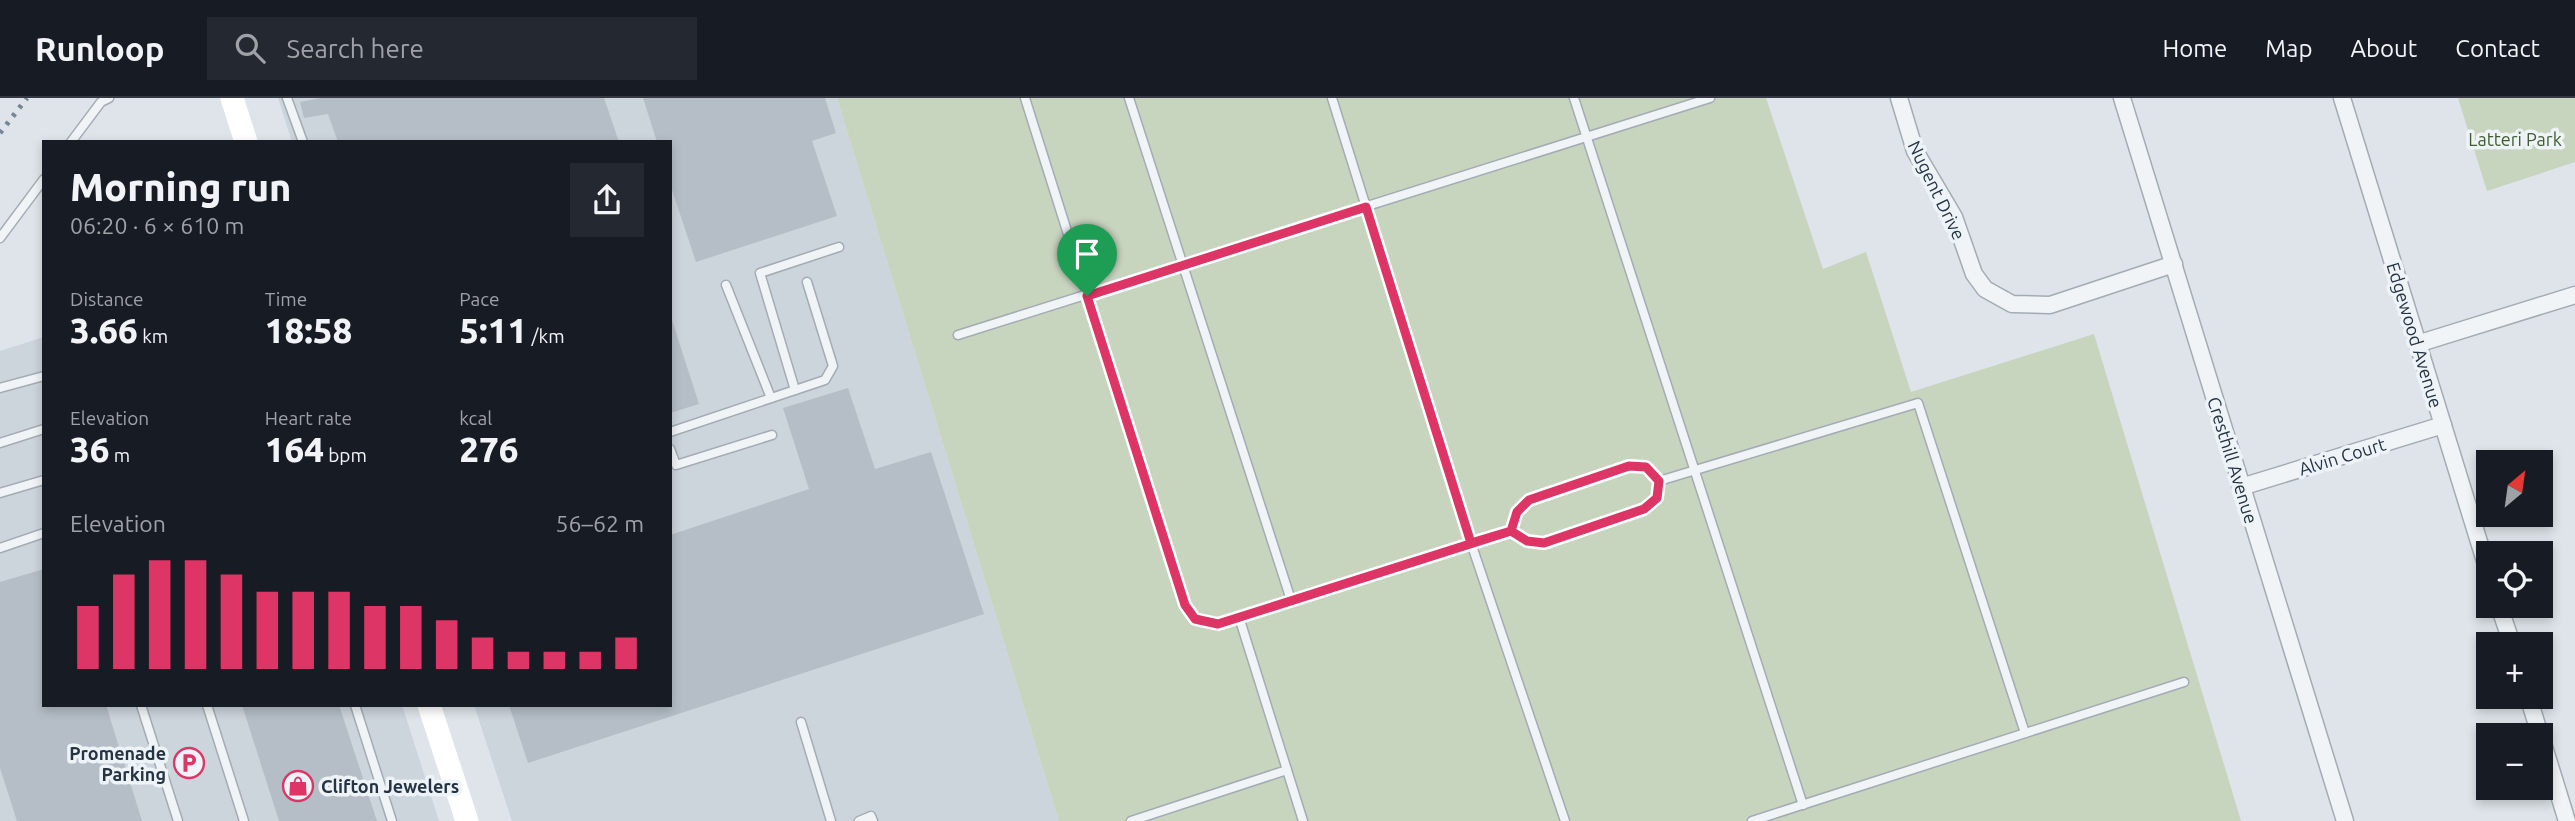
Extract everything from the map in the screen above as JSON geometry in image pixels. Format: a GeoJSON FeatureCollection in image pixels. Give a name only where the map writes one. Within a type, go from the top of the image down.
{"type":"FeatureCollection","features":[{"type":"Feature","properties":{"kind":"main road"},"geometry":{"type":"LineString","coordinates":[[237,102],[246,140]]}},
{"type":"Feature","properties":{"kind":"main road"},"geometry":{"type":"LineString","coordinates":[[430,707],[467,821]]}},
{"type":"Feature","properties":{"kind":"street","name":"Nugent Drive"},"geometry":{"type":"LineString","coordinates":[[1899,98],[1915,151],[1954,217],[1974,274],[1985,289],[1998,299],[2029,307],[2050,304],[2174,264]]}},
{"type":"Feature","properties":{"kind":"street","name":"Cresthill Avenue"},"geometry":{"type":"LineString","coordinates":[[2122,98],[2345,821]]}},
{"type":"Feature","properties":{"kind":"street","name":"Edgewood Avenue"},"geometry":{"type":"LineString","coordinates":[[2342,98],[2479,541]]}},
{"type":"Feature","properties":{"kind":"street"},"geometry":{"type":"LineString","coordinates":[[2417,344],[2575,295]]}},
{"type":"Feature","properties":{"kind":"street","name":"Alvin Court"},"geometry":{"type":"LineString","coordinates":[[2241,487],[2443,425]]}},
{"type":"Feature","properties":{"kind":"street"},"geometry":{"type":"LineString","coordinates":[[2553,775],[2567,821]]}},
{"type":"Feature","properties":{"kind":"lane"},"geometry":{"type":"LineString","coordinates":[[72,140],[101,102],[109,98]]}},
{"type":"Feature","properties":{"kind":"lane"},"geometry":{"type":"LineString","coordinates":[[287,98],[302,140]]}},
{"type":"Feature","properties":{"kind":"lane"},"geometry":{"type":"LineString","coordinates":[[1025,98],[1185,605],[1195,619],[1218,624],[1511,531],[1527,541],[1544,543],[1644,509],[1657,498],[1659,481],[1646,467],[1629,466],[1529,500],[1517,512],[1511,531]]}},
{"type":"Feature","properties":{"kind":"lane"},"geometry":{"type":"LineString","coordinates":[[1129,98],[1291,600]]}},
{"type":"Feature","properties":{"kind":"lane"},"geometry":{"type":"LineString","coordinates":[[1332,98],[1471,543],[1565,821]]}},
{"type":"Feature","properties":{"kind":"lane"},"geometry":{"type":"LineString","coordinates":[[1574,98],[1803,805]]}},
{"type":"Feature","properties":{"kind":"lane"},"geometry":{"type":"LineString","coordinates":[[958,335],[1710,98]]}},
{"type":"Feature","properties":{"kind":"lane"},"geometry":{"type":"LineString","coordinates":[[0,238],[42,182]]}},
{"type":"Feature","properties":{"kind":"lane"},"geometry":{"type":"LineString","coordinates":[[794,390],[760,273],[839,247]]}},
{"type":"Feature","properties":{"kind":"lane"},"geometry":{"type":"LineString","coordinates":[[672,431],[825,380],[833,366],[807,282]]}},
{"type":"Feature","properties":{"kind":"lane"},"geometry":{"type":"LineString","coordinates":[[726,285],[771,398]]}},
{"type":"Feature","properties":{"kind":"lane"},"geometry":{"type":"LineString","coordinates":[[0,388],[42,377]]}},
{"type":"Feature","properties":{"kind":"lane"},"geometry":{"type":"LineString","coordinates":[[1659,481],[1918,404],[2025,733]]}},
{"type":"Feature","properties":{"kind":"lane"},"geometry":{"type":"LineString","coordinates":[[0,443],[42,430]]}},
{"type":"Feature","properties":{"kind":"lane"},"geometry":{"type":"LineString","coordinates":[[672,455],[676,466],[772,435]]}},
{"type":"Feature","properties":{"kind":"lane"},"geometry":{"type":"LineString","coordinates":[[0,493],[42,481]]}},
{"type":"Feature","properties":{"kind":"lane"},"geometry":{"type":"LineString","coordinates":[[0,548],[42,534]]}},
{"type":"Feature","properties":{"kind":"lane"},"geometry":{"type":"LineString","coordinates":[[1239,617],[1304,821]]}},
{"type":"Feature","properties":{"kind":"lane"},"geometry":{"type":"LineString","coordinates":[[1752,821],[2184,682]]}},
{"type":"Feature","properties":{"kind":"lane"},"geometry":{"type":"LineString","coordinates":[[142,707],[178,821]]}},
{"type":"Feature","properties":{"kind":"lane"},"geometry":{"type":"LineString","coordinates":[[208,707],[244,821]]}},
{"type":"Feature","properties":{"kind":"lane"},"geometry":{"type":"LineString","coordinates":[[356,707],[393,821]]}},
{"type":"Feature","properties":{"kind":"lane"},"geometry":{"type":"LineString","coordinates":[[801,722],[831,821]]}},
{"type":"Feature","properties":{"kind":"lane"},"geometry":{"type":"LineString","coordinates":[[1131,821],[1287,770]]}},
{"type":"Feature","properties":{"kind":"lane"},"geometry":{"type":"LineString","coordinates":[[859,821],[872,816],[873,821]]}},
{"type":"Feature","properties":{"kind":"shaded area"},"geometry":{"type":"Polygon","coordinates":[[[278,98],[837,98],[1059,821],[512,821],[475,707],[672,707],[672,140],[291,140],[278,98]]]}},
{"type":"Feature","properties":{"kind":"shaded area"},"geometry":{"type":"Polygon","coordinates":[[[42,338],[42,707],[403,707],[439,821],[0,821],[0,351],[42,338]]]}},
{"type":"Feature","properties":{"kind":"green space"},"geometry":{"type":"Polygon","coordinates":[[[837,98],[1766,98],[1823,269],[1866,252],[1911,392],[2094,334],[2241,821],[1059,821],[837,98]]]}},
{"type":"Feature","properties":{"kind":"green space","name":"Latteri Park"},"geometry":{"type":"Polygon","coordinates":[[[2458,98],[2575,98],[2575,162],[2487,191],[2458,98]]]}},
{"type":"Feature","properties":{"kind":"building"},"geometry":{"type":"Polygon","coordinates":[[[321,98],[604,98],[618,140],[337,140],[328,114],[304,118],[300,102],[321,98]]]}},
{"type":"Feature","properties":{"kind":"building"},"geometry":{"type":"Polygon","coordinates":[[[643,98],[825,98],[836,133],[812,141],[837,216],[696,262],[672,190],[672,140],[656,140],[643,98]]]}},
{"type":"Feature","properties":{"kind":"building"},"geometry":{"type":"Polygon","coordinates":[[[672,320],[699,404],[672,412],[672,320]]]}},
{"type":"Feature","properties":{"kind":"building"},"geometry":{"type":"Polygon","coordinates":[[[848,388],[875,469],[931,452],[984,614],[528,763],[510,707],[672,707],[672,534],[809,489],[783,408],[848,388]]]}},
{"type":"Feature","properties":{"kind":"building"},"geometry":{"type":"Polygon","coordinates":[[[42,570],[42,707],[107,707],[142,821],[17,821],[0,768],[0,582],[42,570]]]}},
{"type":"Feature","properties":{"kind":"building"},"geometry":{"type":"Polygon","coordinates":[[[243,707],[340,707],[377,821],[279,821],[243,707]]]}},
{"type":"Feature","properties":{"kind":"railway"},"geometry":{"type":"LineString","coordinates":[[0,133],[27,98]]}},
{"type":"Feature","properties":{"kind":"place","name":"Promenade Parking"},"geometry":{"type":"Point","coordinates":[189,763]}},
{"type":"Feature","properties":{"kind":"place","name":"Clifton Jewelers"},"geometry":{"type":"Point","coordinates":[298,786]}},
{"type":"Feature","properties":{"kind":"route"},"geometry":{"type":"LineString","coordinates":[[1087,296],[1185,605],[1195,619],[1218,624],[1511,531],[1527,541],[1544,543],[1644,509],[1657,498],[1659,481],[1646,467],[1629,466],[1529,500],[1517,512],[1511,531],[1471,543],[1366,207],[1087,296]]}}]}
